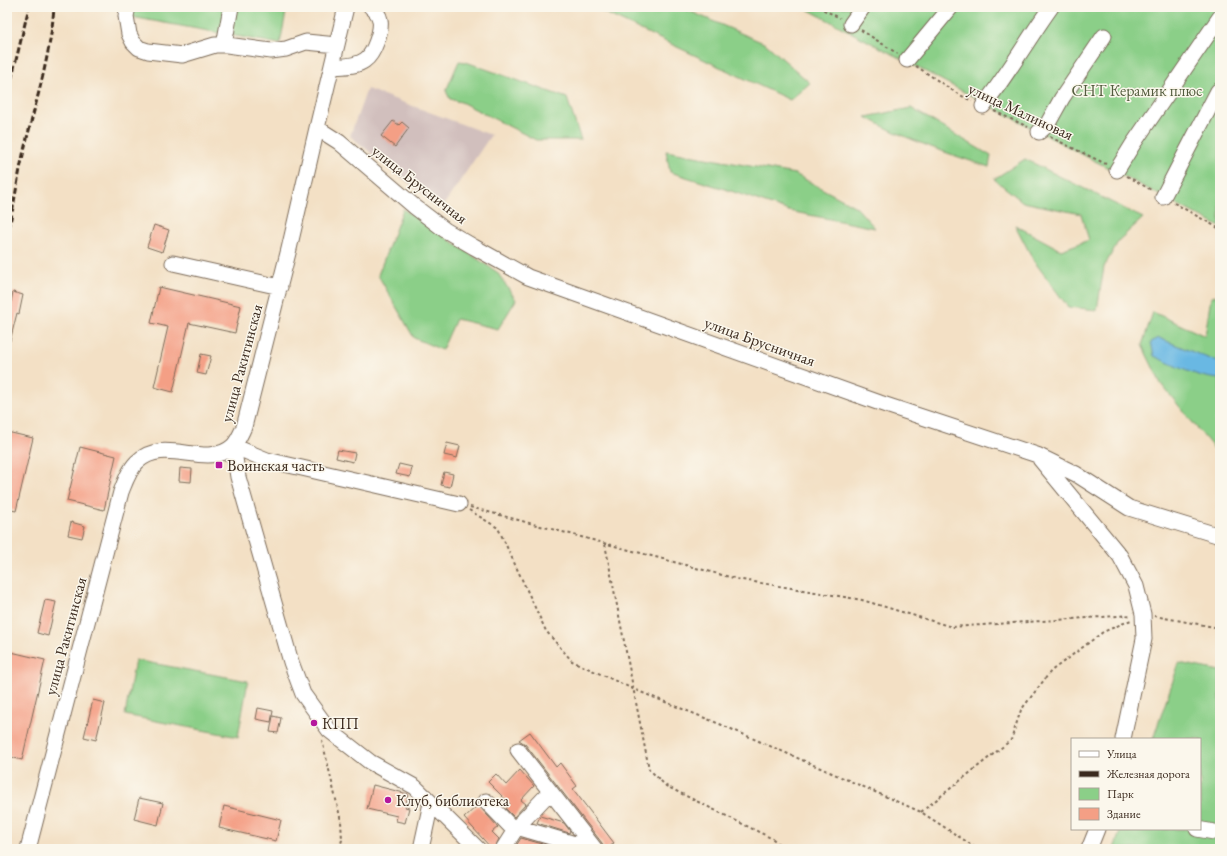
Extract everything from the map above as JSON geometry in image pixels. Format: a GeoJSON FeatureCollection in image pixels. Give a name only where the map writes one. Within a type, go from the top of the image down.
{"type":"FeatureCollection","features":[{"type":"Feature","properties":{"kind":"street"},"geometry":{"type":"LineString","coordinates":[[128,7],[126,16],[129,34],[133,42],[139,48],[148,50],[182,54],[215,45],[271,51],[286,49],[306,42],[337,45]]}},
{"type":"Feature","properties":{"kind":"street"},"geometry":{"type":"LineString","coordinates":[[224,45],[231,7]]}},
{"type":"Feature","properties":{"kind":"street","name":"улица Ракитинская"},"geometry":{"type":"LineString","coordinates":[[28,849],[121,492],[128,475],[136,463],[145,456],[155,452],[170,451],[212,455],[224,451],[233,446],[244,427],[280,287],[346,7]]}},
{"type":"Feature","properties":{"kind":"street"},"geometry":{"type":"LineString","coordinates":[[332,67],[354,65],[366,60],[374,49],[380,30],[380,19],[375,10],[371,7]]}},
{"type":"Feature","properties":{"kind":"street"},"geometry":{"type":"LineString","coordinates":[[851,24],[862,7]]}},
{"type":"Feature","properties":{"kind":"street"},"geometry":{"type":"LineString","coordinates":[[907,60],[951,7]]}},
{"type":"Feature","properties":{"kind":"street"},"geometry":{"type":"LineString","coordinates":[[983,106],[995,91],[1051,7]]}},
{"type":"Feature","properties":{"kind":"street"},"geometry":{"type":"LineString","coordinates":[[1117,170],[1133,144],[1220,17]]}},
{"type":"Feature","properties":{"kind":"street"},"geometry":{"type":"LineString","coordinates":[[1039,132],[1047,125],[1062,98],[1104,36]]}},
{"type":"Feature","properties":{"kind":"street"},"geometry":{"type":"LineString","coordinates":[[1163,197],[1218,91]]}},
{"type":"Feature","properties":{"kind":"street","name":"улица Брусничная"},"geometry":{"type":"LineString","coordinates":[[317,128],[339,142],[416,208],[445,230],[528,277],[880,403],[1037,455],[1076,474],[1129,508],[1220,536]]}},
{"type":"Feature","properties":{"kind":"street"},"geometry":{"type":"LineString","coordinates":[[173,264],[280,287]]}},
{"type":"Feature","properties":{"kind":"street"},"geometry":{"type":"LineString","coordinates":[[233,446],[267,460],[460,504]]}},
{"type":"Feature","properties":{"kind":"street"},"geometry":{"type":"LineString","coordinates":[[233,446],[238,477],[291,662],[303,694],[329,730],[370,762],[415,788],[478,849]]}},
{"type":"Feature","properties":{"kind":"street"},"geometry":{"type":"LineString","coordinates":[[1037,455],[1120,556],[1136,586],[1143,614],[1144,639],[1123,738]]}},
{"type":"Feature","properties":{"kind":"street"},"geometry":{"type":"LineString","coordinates":[[518,750],[595,849]]}},
{"type":"Feature","properties":{"kind":"street"},"geometry":{"type":"LineString","coordinates":[[503,849],[516,828],[550,792]]}},
{"type":"Feature","properties":{"kind":"street"},"geometry":{"type":"LineString","coordinates":[[486,801],[516,828],[592,849]]}},
{"type":"Feature","properties":{"kind":"street"},"geometry":{"type":"LineString","coordinates":[[421,849],[431,803]]}},
{"type":"Feature","properties":{"kind":"street"},"geometry":{"type":"LineString","coordinates":[[1089,849],[1097,830]]}},
{"type":"Feature","properties":{"kind":"street"},"geometry":{"type":"LineString","coordinates":[[1201,830],[1220,833]]}},
{"type":"Feature","properties":{"kind":"path","name":"улица Малиновая"},"geometry":{"type":"LineString","coordinates":[[818,7],[851,24],[958,94],[1098,159],[1220,229]]}},
{"type":"Feature","properties":{"kind":"path"},"geometry":{"type":"LineString","coordinates":[[460,504],[737,579],[862,600],[952,627],[1143,614],[1220,628]]}},
{"type":"Feature","properties":{"kind":"path"},"geometry":{"type":"LineString","coordinates":[[460,504],[498,528],[546,631],[572,661],[633,689],[722,725],[921,812],[978,849]]}},
{"type":"Feature","properties":{"kind":"path"},"geometry":{"type":"LineString","coordinates":[[605,544],[649,769],[666,786],[773,839],[784,849]]}},
{"type":"Feature","properties":{"kind":"path"},"geometry":{"type":"LineString","coordinates":[[921,812],[1011,740],[1021,710],[1051,671],[1103,632],[1143,614]]}},
{"type":"Feature","properties":{"kind":"path"},"geometry":{"type":"LineString","coordinates":[[321,736],[341,822],[342,840],[340,849]]}},
{"type":"Feature","properties":{"kind":"shaded area"},"geometry":{"type":"Polygon","coordinates":[[[367,89],[491,135],[441,209],[350,136],[367,89]]]}},
{"type":"Feature","properties":{"kind":"green space"},"geometry":{"type":"Polygon","coordinates":[[[121,7],[287,7],[280,44],[126,16],[121,7]]]}},
{"type":"Feature","properties":{"kind":"green space"},"geometry":{"type":"Polygon","coordinates":[[[592,7],[680,7],[766,44],[810,83],[790,100],[592,7]]]}},
{"type":"Feature","properties":{"kind":"green space","name":"СНТ Керамик плюс"},"geometry":{"type":"Polygon","coordinates":[[[803,7],[1220,7],[1220,227],[803,7]]]}},
{"type":"Feature","properties":{"kind":"green space"},"geometry":{"type":"Polygon","coordinates":[[[459,61],[466,62],[567,98],[581,140],[536,140],[461,102],[450,99],[446,91],[459,61]]]}},
{"type":"Feature","properties":{"kind":"green space"},"geometry":{"type":"Polygon","coordinates":[[[911,108],[991,156],[989,167],[910,139],[866,117],[911,108]]]}},
{"type":"Feature","properties":{"kind":"green space"},"geometry":{"type":"Polygon","coordinates":[[[666,151],[795,174],[856,207],[875,228],[789,211],[670,172],[666,151]]]}},
{"type":"Feature","properties":{"kind":"green space"},"geometry":{"type":"Polygon","coordinates":[[[1025,159],[1143,218],[1119,240],[1104,267],[1097,310],[1068,307],[1034,261],[1015,225],[1061,250],[1089,240],[1081,214],[1023,202],[994,179],[1025,159]]]}},
{"type":"Feature","properties":{"kind":"green space"},"geometry":{"type":"Polygon","coordinates":[[[403,209],[497,272],[516,300],[498,329],[456,319],[442,350],[414,338],[378,275],[403,209]]]}},
{"type":"Feature","properties":{"kind":"green space"},"geometry":{"type":"Polygon","coordinates":[[[1220,295],[1220,456],[1161,384],[1142,345],[1153,312],[1205,336],[1211,297],[1220,295]]]}},
{"type":"Feature","properties":{"kind":"green space"},"geometry":{"type":"Polygon","coordinates":[[[135,660],[248,681],[238,737],[125,715],[135,660]]]}},
{"type":"Feature","properties":{"kind":"green space"},"geometry":{"type":"Polygon","coordinates":[[[1179,663],[1220,671],[1220,849],[1114,849],[1121,830],[1201,830],[1201,738],[1153,738],[1179,663]]]}},
{"type":"Feature","properties":{"kind":"water"},"geometry":{"type":"Polygon","coordinates":[[[1159,338],[1220,363],[1220,379],[1194,374],[1154,356],[1151,342],[1159,338]]]}},
{"type":"Feature","properties":{"kind":"building"},"geometry":{"type":"Polygon","coordinates":[[[393,121],[399,125],[402,122],[409,128],[395,147],[381,136],[393,121]]]}},
{"type":"Feature","properties":{"kind":"building"},"geometry":{"type":"Polygon","coordinates":[[[154,225],[169,230],[162,252],[147,247],[154,225]]]}},
{"type":"Feature","properties":{"kind":"building"},"geometry":{"type":"Polygon","coordinates":[[[159,287],[241,306],[235,333],[189,323],[173,392],[154,387],[168,327],[151,323],[159,287]]]}},
{"type":"Feature","properties":{"kind":"building"},"geometry":{"type":"Polygon","coordinates":[[[13,292],[23,295],[19,314],[17,313],[10,341],[7,341],[7,311],[9,311],[13,292]]]}},
{"type":"Feature","properties":{"kind":"building"},"geometry":{"type":"Polygon","coordinates":[[[201,354],[211,356],[206,375],[197,373],[201,354]]]}},
{"type":"Feature","properties":{"kind":"building"},"geometry":{"type":"Polygon","coordinates":[[[7,432],[33,438],[16,511],[7,509],[7,432]]]}},
{"type":"Feature","properties":{"kind":"building"},"geometry":{"type":"Polygon","coordinates":[[[447,443],[460,446],[457,458],[444,455],[447,443]]]}},
{"type":"Feature","properties":{"kind":"building"},"geometry":{"type":"Polygon","coordinates":[[[80,447],[116,456],[104,510],[67,501],[80,447]]]}},
{"type":"Feature","properties":{"kind":"building"},"geometry":{"type":"Polygon","coordinates":[[[338,450],[355,453],[353,462],[336,458],[338,450]]]}},
{"type":"Feature","properties":{"kind":"building"},"geometry":{"type":"Polygon","coordinates":[[[399,464],[412,467],[410,477],[396,474],[399,464]]]}},
{"type":"Feature","properties":{"kind":"building"},"geometry":{"type":"Polygon","coordinates":[[[180,468],[192,469],[191,482],[179,481],[180,468]]]}},
{"type":"Feature","properties":{"kind":"building"},"geometry":{"type":"Polygon","coordinates":[[[444,472],[453,474],[450,487],[441,485],[444,472]]]}},
{"type":"Feature","properties":{"kind":"building"},"geometry":{"type":"Polygon","coordinates":[[[71,522],[85,526],[82,538],[68,535],[71,522]]]}},
{"type":"Feature","properties":{"kind":"building"},"geometry":{"type":"Polygon","coordinates":[[[45,600],[56,602],[48,636],[37,633],[45,600]]]}},
{"type":"Feature","properties":{"kind":"building"},"geometry":{"type":"Polygon","coordinates":[[[7,651],[45,660],[22,760],[7,756],[7,651]]]}},
{"type":"Feature","properties":{"kind":"building"},"geometry":{"type":"Polygon","coordinates":[[[93,700],[105,703],[96,740],[84,737],[93,700]]]}},
{"type":"Feature","properties":{"kind":"building"},"geometry":{"type":"Polygon","coordinates":[[[258,708],[273,711],[271,722],[256,719],[258,708]]]}},
{"type":"Feature","properties":{"kind":"building"},"geometry":{"type":"Polygon","coordinates":[[[273,716],[281,718],[278,733],[270,732],[273,716]]]}},
{"type":"Feature","properties":{"kind":"building"},"geometry":{"type":"Polygon","coordinates":[[[530,732],[556,767],[560,763],[577,786],[573,789],[614,843],[607,849],[604,849],[602,843],[525,744],[519,740],[530,732]]]}},
{"type":"Feature","properties":{"kind":"building"},"geometry":{"type":"Polygon","coordinates":[[[520,770],[534,786],[521,800],[526,804],[514,817],[506,809],[510,804],[488,782],[496,774],[506,785],[520,770]]]}},
{"type":"Feature","properties":{"kind":"building","name":"Клуб, библиотека"},"geometry":{"type":"Polygon","coordinates":[[[373,785],[408,794],[405,807],[409,808],[405,823],[396,821],[397,816],[367,809],[373,785]]]}},
{"type":"Feature","properties":{"kind":"building"},"geometry":{"type":"Polygon","coordinates":[[[139,798],[163,803],[158,825],[134,819],[139,798]]]}},
{"type":"Feature","properties":{"kind":"building"},"geometry":{"type":"Polygon","coordinates":[[[478,805],[498,827],[492,832],[499,839],[494,849],[492,849],[464,818],[478,805]]]}},
{"type":"Feature","properties":{"kind":"building"},"geometry":{"type":"Polygon","coordinates":[[[224,806],[281,820],[276,841],[219,828],[224,806]]]}},
{"type":"Feature","properties":{"kind":"building"},"geometry":{"type":"Polygon","coordinates":[[[540,816],[564,823],[570,831],[569,833],[537,823],[540,816]]]}},
{"type":"Feature","properties":{"kind":"building"},"geometry":{"type":"Polygon","coordinates":[[[521,838],[560,849],[514,849],[521,838]]]}},
{"type":"Feature","properties":{"kind":"railway"},"geometry":{"type":"LineString","coordinates":[[7,97],[29,7]]}},
{"type":"Feature","properties":{"kind":"railway"},"geometry":{"type":"LineString","coordinates":[[7,238],[23,154],[47,58],[54,7]]}},
{"type":"Feature","properties":{"kind":"place","name":"Воинская часть"},"geometry":{"type":"Point","coordinates":[219,465]}},
{"type":"Feature","properties":{"kind":"place","name":"КПП"},"geometry":{"type":"Point","coordinates":[314,723]}},
{"type":"Feature","properties":{"kind":"place","name":"Клуб, библиотека"},"geometry":{"type":"Point","coordinates":[388,800]}}]}
